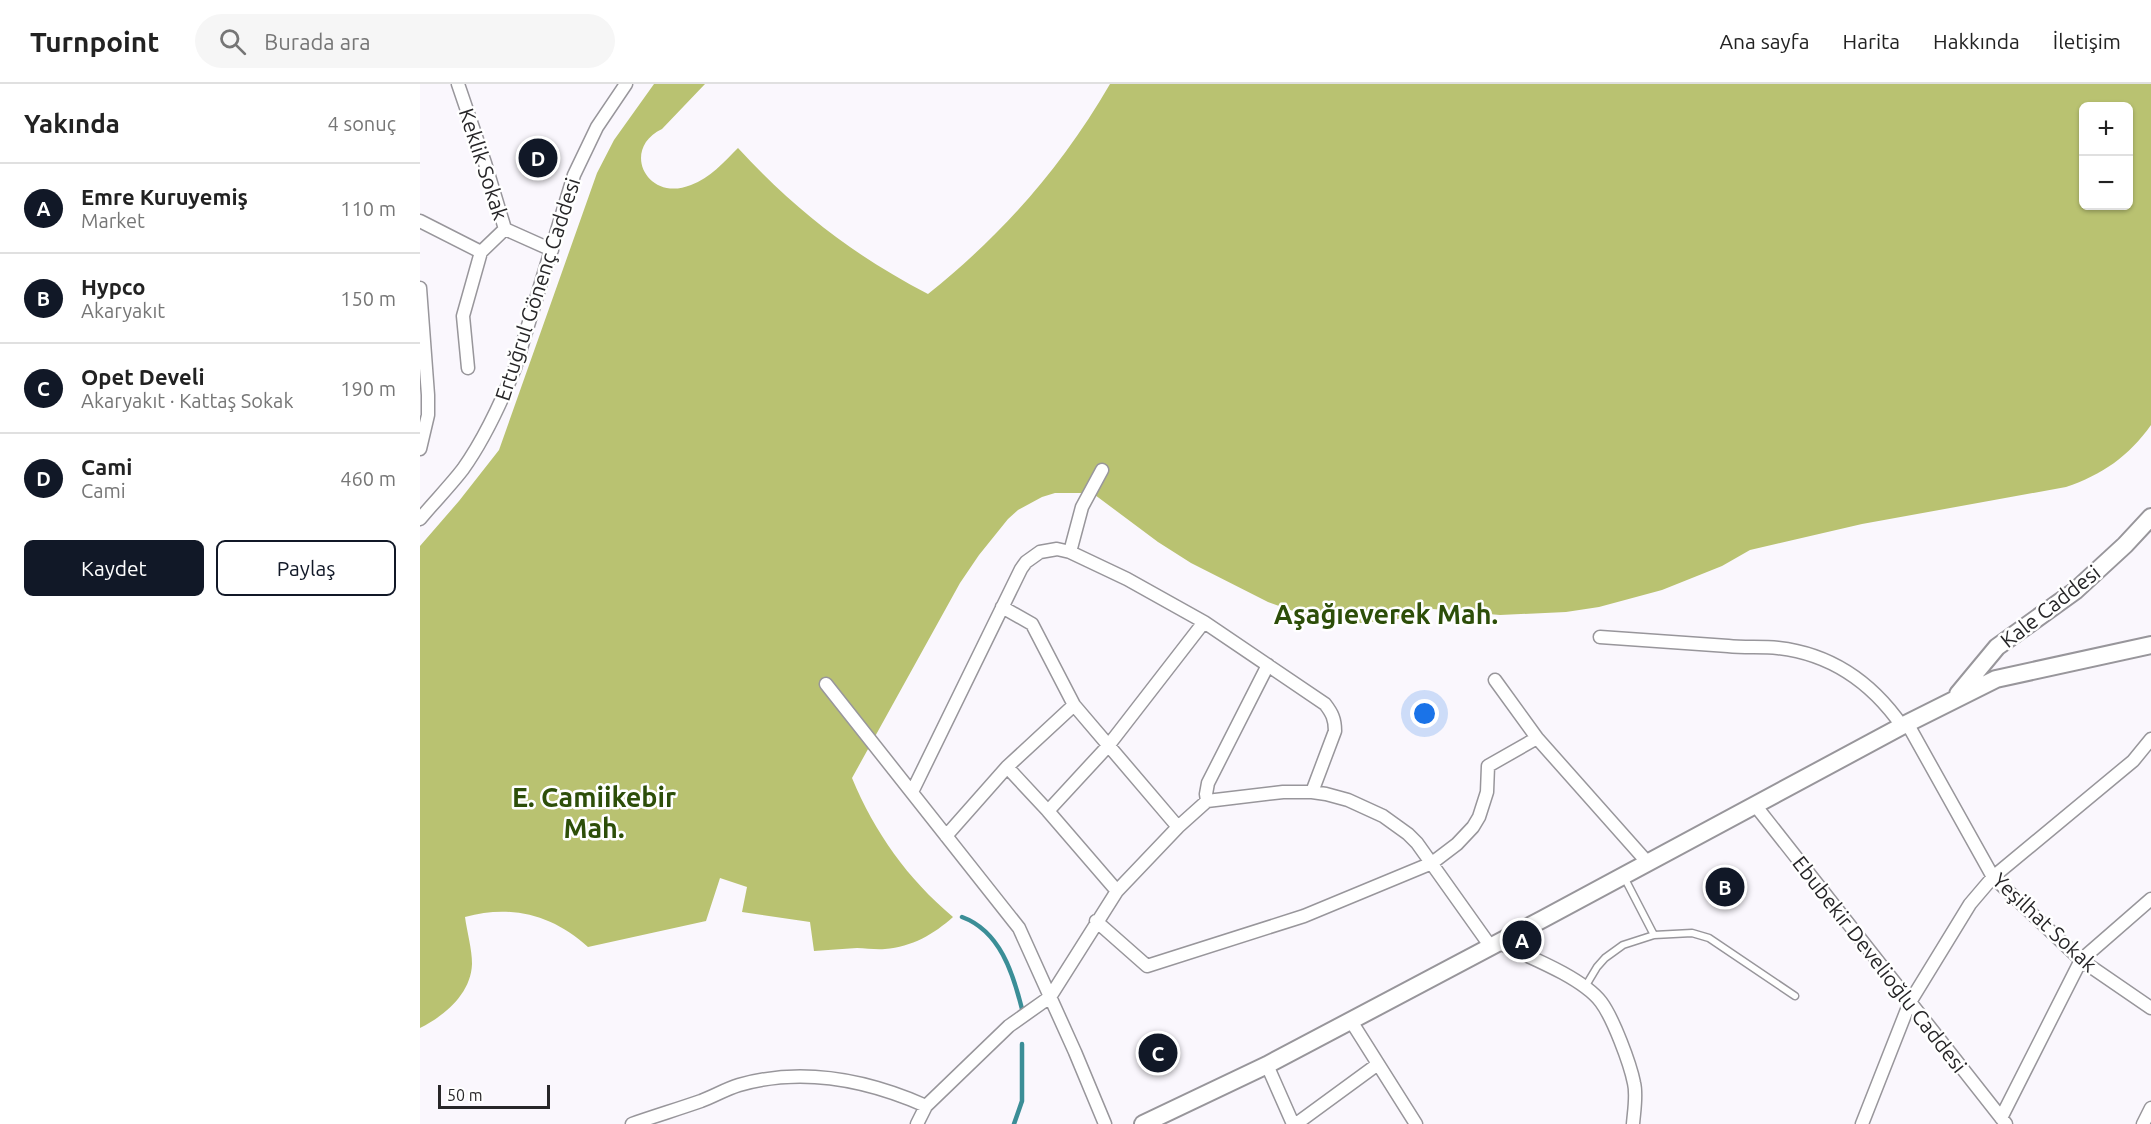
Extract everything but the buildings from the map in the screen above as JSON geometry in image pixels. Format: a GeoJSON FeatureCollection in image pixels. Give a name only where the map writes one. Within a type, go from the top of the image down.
{"type":"FeatureCollection","features":[{"type":"Feature","properties":{"kind":"main road","name":"Kale Caddesi"},"geometry":{"type":"LineString","coordinates":[[1954,700],[1997,647],[2075,591],[2125,545],[2151,517]]}},
{"type":"Feature","properties":{"kind":"main road"},"geometry":{"type":"LineString","coordinates":[[1143,1124],[1267,1065],[1495,945],[1904,724],[1996,679],[2151,645]]}},
{"type":"Feature","properties":{"kind":"street","name":"Keklik Sokak"},"geometry":{"type":"LineString","coordinates":[[458,84],[505,229],[552,250]]}},
{"type":"Feature","properties":{"kind":"street","name":"Ertuğrul Gönenç Caddesi"},"geometry":{"type":"LineString","coordinates":[[420,519],[463,469],[492,419],[515,368],[574,175],[602,119],[626,84]]}},
{"type":"Feature","properties":{"kind":"street"},"geometry":{"type":"LineString","coordinates":[[420,221],[481,252]]}},
{"type":"Feature","properties":{"kind":"street"},"geometry":{"type":"LineString","coordinates":[[468,368],[463,316],[481,252],[505,229]]}},
{"type":"Feature","properties":{"kind":"street"},"geometry":{"type":"LineString","coordinates":[[420,288],[421,326],[428,376],[428,415],[420,449]]}},
{"type":"Feature","properties":{"kind":"street"},"geometry":{"type":"LineString","coordinates":[[1070,552],[1082,507],[1102,470]]}},
{"type":"Feature","properties":{"kind":"street"},"geometry":{"type":"LineString","coordinates":[[912,792],[1021,569],[1032,557],[1048,550],[1070,552],[1126,579],[1204,622],[1325,704],[1332,713],[1335,732],[1312,792]]}},
{"type":"Feature","properties":{"kind":"street"},"geometry":{"type":"LineString","coordinates":[[1002,607],[1032,624],[1074,705],[1178,826]]}},
{"type":"Feature","properties":{"kind":"street"},"geometry":{"type":"LineString","coordinates":[[1048,811],[1108,746],[1204,622]]}},
{"type":"Feature","properties":{"kind":"street","name":"Yeşilhat Sokak"},"geometry":{"type":"LineString","coordinates":[[1600,637],[1778,648],[1814,656],[1832,663],[1864,683],[1904,724],[1992,877],[2081,960],[2151,1008]]}},
{"type":"Feature","properties":{"kind":"street"},"geometry":{"type":"LineString","coordinates":[[1207,801],[1208,783],[1268,665]]}},
{"type":"Feature","properties":{"kind":"street"},"geometry":{"type":"LineString","coordinates":[[1495,680],[1537,738],[1648,863]]}},
{"type":"Feature","properties":{"kind":"street"},"geometry":{"type":"LineString","coordinates":[[826,684],[1019,928],[1105,1124]]}},
{"type":"Feature","properties":{"kind":"street"},"geometry":{"type":"LineString","coordinates":[[946,836],[1007,767],[1074,705]]}},
{"type":"Feature","properties":{"kind":"street"},"geometry":{"type":"LineString","coordinates":[[1096,921],[1147,966],[1304,916],[1432,863],[1458,844],[1473,827],[1484,805],[1488,766],[1537,738]]}},
{"type":"Feature","properties":{"kind":"street"},"geometry":{"type":"LineString","coordinates":[[1862,1124],[1910,1002],[1970,904],[1992,877],[2133,762],[2151,739]]}},
{"type":"Feature","properties":{"kind":"street"},"geometry":{"type":"LineString","coordinates":[[1007,767],[1117,891]]}},
{"type":"Feature","properties":{"kind":"street"},"geometry":{"type":"LineString","coordinates":[[917,1124],[926,1106],[1009,1026],[1050,997],[1117,891],[1178,826],[1207,801],[1283,792],[1312,792],[1337,796],[1383,816],[1408,834],[1495,945],[1549,965],[1601,1002],[1626,1058],[1635,1085],[1633,1124]]}},
{"type":"Feature","properties":{"kind":"street","name":"Ebubekir Develioğlu Caddesi"},"geometry":{"type":"LineString","coordinates":[[1755,805],[2003,1121]]}},
{"type":"Feature","properties":{"kind":"street"},"geometry":{"type":"LineString","coordinates":[[2003,1121],[2081,960],[2151,899]]}},
{"type":"Feature","properties":{"kind":"street"},"geometry":{"type":"LineString","coordinates":[[1351,1021],[1416,1124]]}},
{"type":"Feature","properties":{"kind":"street"},"geometry":{"type":"LineString","coordinates":[[1267,1065],[1294,1124],[1378,1064]]}},
{"type":"Feature","properties":{"kind":"street"},"geometry":{"type":"LineString","coordinates":[[632,1124],[739,1085],[778,1078],[818,1077],[857,1082],[896,1093],[926,1106]]}},
{"type":"Feature","properties":{"kind":"street"},"geometry":{"type":"LineString","coordinates":[[2143,1124],[2151,1108]]}},
{"type":"Feature","properties":{"kind":"lane"},"geometry":{"type":"LineString","coordinates":[[1623,876],[1654,935]]}},
{"type":"Feature","properties":{"kind":"lane"},"geometry":{"type":"LineString","coordinates":[[1584,988],[1597,967],[1614,951],[1633,940],[1654,935],[1692,933],[1709,938],[1795,996]]}},
{"type":"Feature","properties":{"kind":"green space"},"geometry":{"type":"Polygon","coordinates":[[[654,84],[705,84],[662,129],[649,138],[643,149],[641,160],[644,171],[651,180],[662,187],[675,189],[691,185],[711,174],[738,148],[781,191],[826,230],[875,263],[928,294],[982,247],[1029,198],[1072,144],[1110,84],[2151,84],[2151,425],[2134,446],[2114,463],[2091,477],[2066,487],[1862,524],[1750,550],[1722,566],[1662,590],[1599,607],[1566,612],[1500,615],[1433,609],[1398,619],[1361,623],[1307,616],[1268,602],[1191,563],[1158,542],[1095,495],[1055,493],[1042,497],[1018,510],[1008,519],[960,583],[852,778],[871,817],[894,854],[921,887],[953,917],[930,934],[904,946],[814,951],[810,922],[742,912],[747,887],[720,878],[706,921],[588,947],[560,927],[531,915],[515,912],[482,913],[465,917],[472,964],[467,985],[455,1003],[420,1028],[420,546],[499,450],[597,173],[614,140],[654,84]]]}},
{"type":"Feature","properties":{"kind":"waterway"},"geometry":{"type":"LineString","coordinates":[[962,917],[975,923],[986,932],[1003,955],[1022,1009]]}},
{"type":"Feature","properties":{"kind":"waterway"},"geometry":{"type":"LineString","coordinates":[[1014,1124],[1022,1101],[1022,1044]]}},
{"type":"Feature","properties":{"kind":"place","name":"Cami"},"geometry":{"type":"Point","coordinates":[538,158]}},
{"type":"Feature","properties":{"kind":"place","name":"Hypco"},"geometry":{"type":"Point","coordinates":[1725,887]}},
{"type":"Feature","properties":{"kind":"place","name":"Emre Kuruyemiş"},"geometry":{"type":"Point","coordinates":[1522,940]}},
{"type":"Feature","properties":{"kind":"place","name":"Opet Develi"},"geometry":{"type":"Point","coordinates":[1158,1053]}},
{"type":"Feature","properties":{"kind":"district","name":"Aşağıeverek Mah."},"geometry":{"type":"Point","coordinates":[1386,614]}},
{"type":"Feature","properties":{"kind":"district","name":"E. Camiikebir Mah."},"geometry":{"type":"Point","coordinates":[594,812]}}]}
